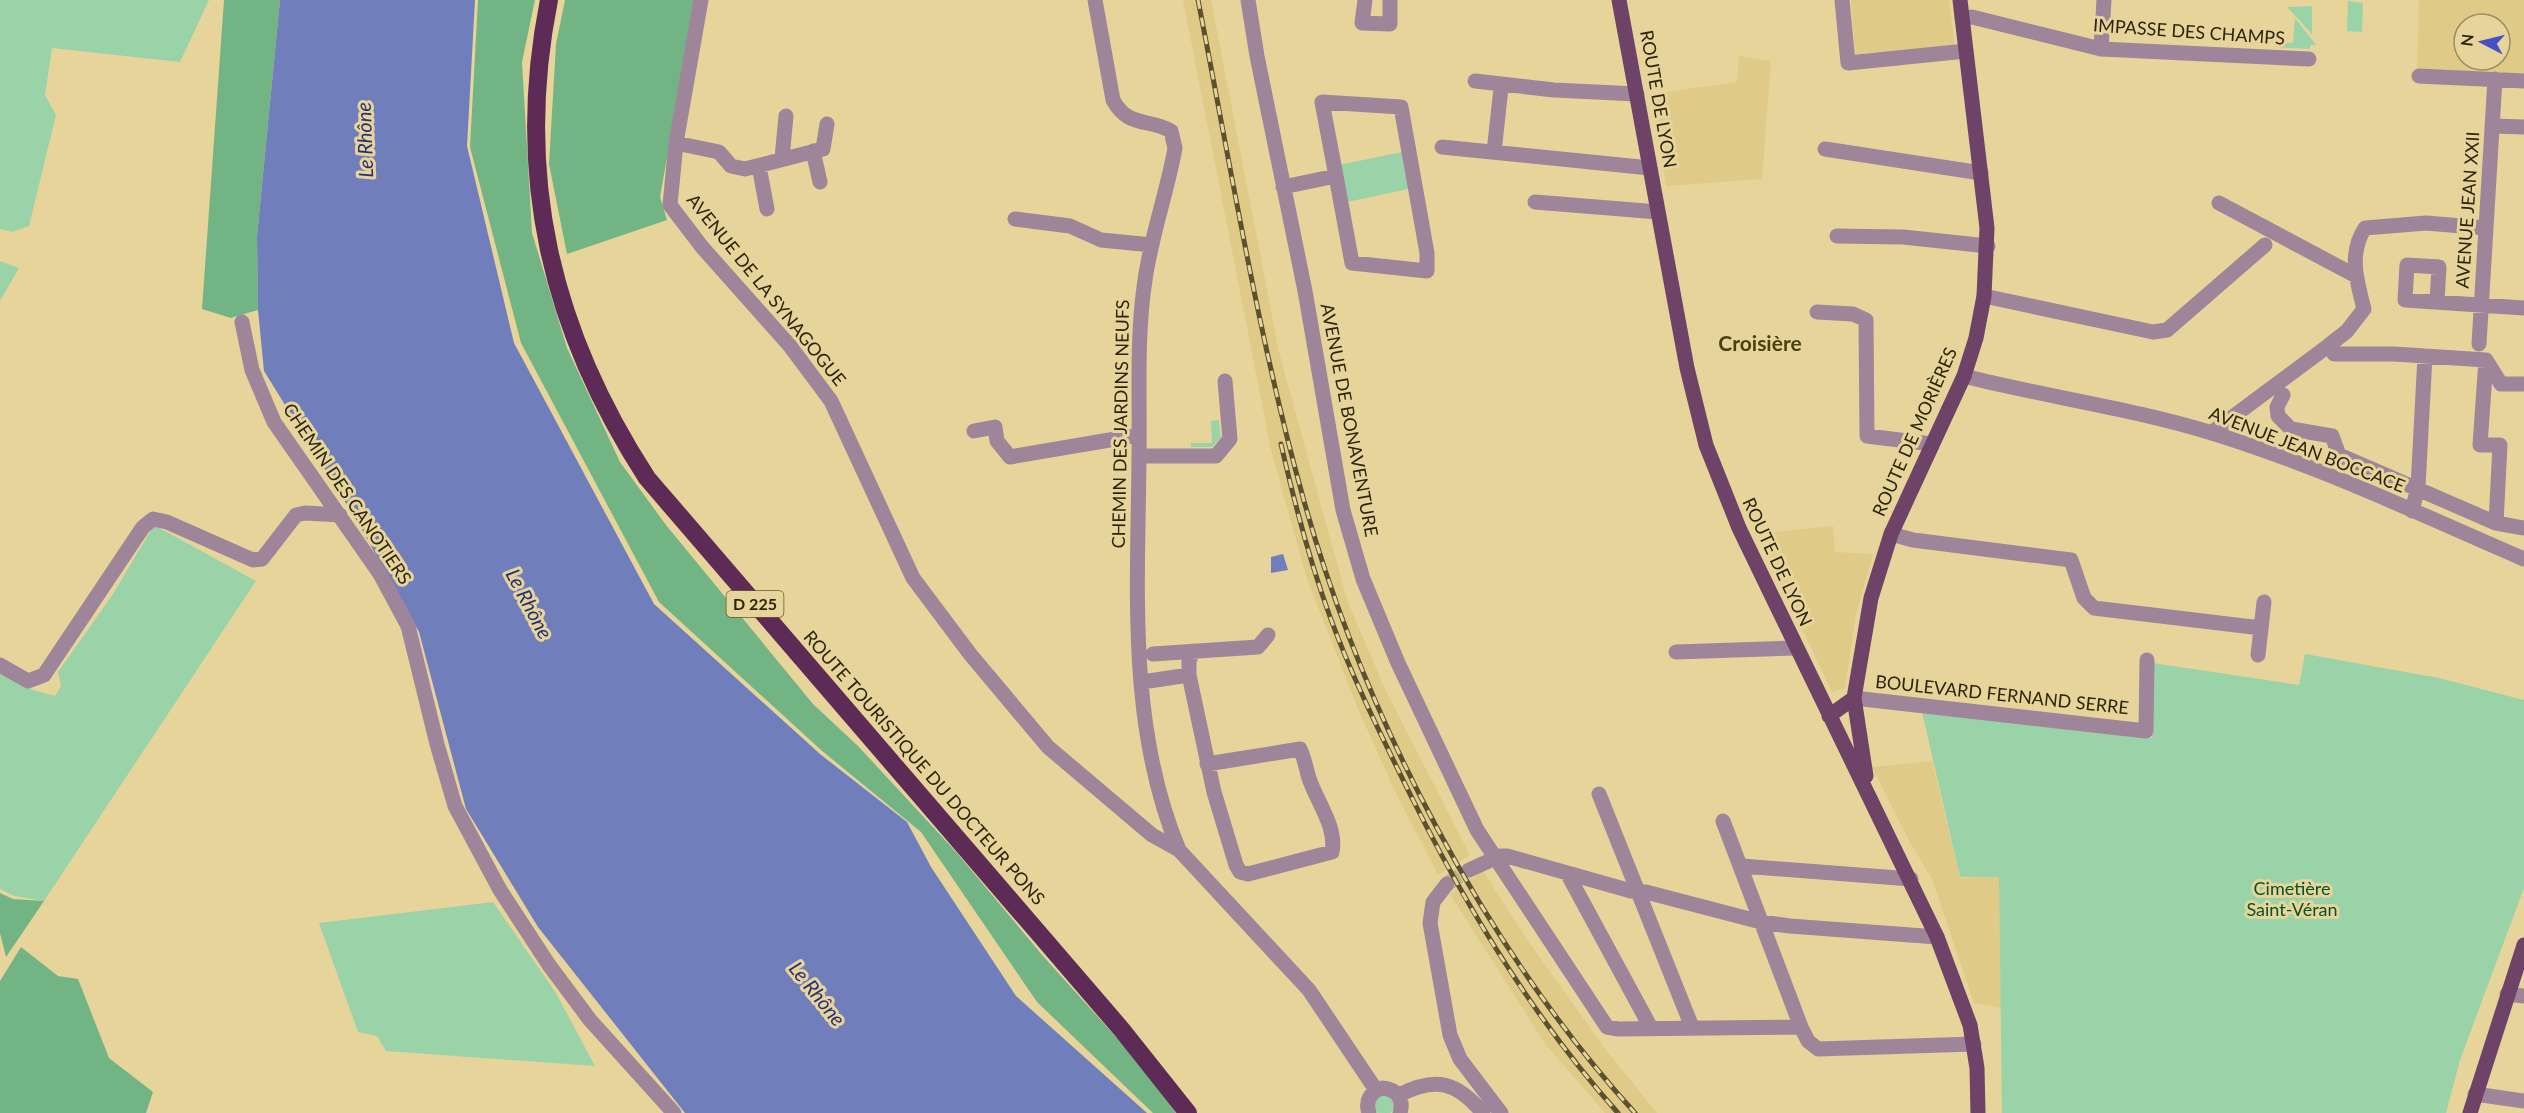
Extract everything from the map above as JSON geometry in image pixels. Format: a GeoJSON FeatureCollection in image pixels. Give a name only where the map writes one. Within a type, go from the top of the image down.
{"type":"FeatureCollection","features":[{"type":"Feature","properties":{"kind":"highway","name":"ROUTE TOURISTIQUE DU DOCTEUR PONS"},"geometry":{"type":"LineString","coordinates":[[549,0],[540,47],[535,112],[545,238],[575,337],[594,387],[621,438],[647,478],[1122,1030],[1188,1113]]}},
{"type":"Feature","properties":{"kind":"main road","name":"ROUTE DE LYON"},"geometry":{"type":"LineString","coordinates":[[1619,0],[1690,384],[1706,445],[1739,528],[1829,716],[1911,879],[1937,937],[1970,1025],[1974,1044],[1978,1113]]}},
{"type":"Feature","properties":{"kind":"main road","name":"ROUTE DE MORIÈRES"},"geometry":{"type":"LineString","coordinates":[[1873,803],[1861,754],[1854,698],[1864,626],[1891,534],[1964,376],[1976,338],[1984,296],[1988,246],[1960,0]]}},
{"type":"Feature","properties":{"kind":"main road"},"geometry":{"type":"LineString","coordinates":[[1829,716],[1854,698]]}},
{"type":"Feature","properties":{"kind":"main road"},"geometry":{"type":"LineString","coordinates":[[2470,1113],[2524,945]]}},
{"type":"Feature","properties":{"kind":"street","name":"AVENUE DE LA SYNAGOGUE"},"geometry":{"type":"LineString","coordinates":[[701,0],[676,143],[670,205],[702,247],[790,346],[831,400],[913,578],[978,663],[1048,747],[1152,835],[1179,850],[1309,990],[1376,1090]]}},
{"type":"Feature","properties":{"kind":"street","name":"CHEMIN DES JARDINS NEUFS"},"geometry":{"type":"LineString","coordinates":[[1095,0],[1113,100],[1117,108],[1133,121],[1164,127],[1171,131],[1175,148],[1152,245],[1142,301],[1137,607],[1142,682],[1154,777],[1179,850]]}},
{"type":"Feature","properties":{"kind":"street","name":"AVENUE DE BONAVENTURE"},"geometry":{"type":"LineString","coordinates":[[1248,0],[1309,315],[1343,510],[1363,579],[1398,663],[1477,830],[1494,859],[1606,1027],[1651,1028]]}},
{"type":"Feature","properties":{"kind":"street"},"geometry":{"type":"LineString","coordinates":[[1365,0],[1362,23],[1390,24],[1390,0]]}},
{"type":"Feature","properties":{"kind":"street"},"geometry":{"type":"LineString","coordinates":[[1842,0],[1848,63],[1966,51]]}},
{"type":"Feature","properties":{"kind":"street"},"geometry":{"type":"LineString","coordinates":[[2101,49],[2104,0]]}},
{"type":"Feature","properties":{"kind":"street","name":"IMPASSE DES CHAMPS"},"geometry":{"type":"LineString","coordinates":[[1962,18],[1972,17],[2101,49],[2309,59]]}},
{"type":"Feature","properties":{"kind":"street"},"geometry":{"type":"LineString","coordinates":[[2419,76],[2524,81]]}},
{"type":"Feature","properties":{"kind":"street","name":"AVENUE JEAN XXII"},"geometry":{"type":"LineString","coordinates":[[2478,344],[2496,79]]}},
{"type":"Feature","properties":{"kind":"street"},"geometry":{"type":"LineString","coordinates":[[1475,81],[1554,90],[1637,94]]}},
{"type":"Feature","properties":{"kind":"street"},"geometry":{"type":"LineString","coordinates":[[1494,152],[1501,88]]}},
{"type":"Feature","properties":{"kind":"street"},"geometry":{"type":"LineString","coordinates":[[1322,102],[1401,107],[1427,253],[1427,271],[1352,263],[1336,176],[1322,102]]}},
{"type":"Feature","properties":{"kind":"street"},"geometry":{"type":"LineString","coordinates":[[782,158],[786,116]]}},
{"type":"Feature","properties":{"kind":"street"},"geometry":{"type":"LineString","coordinates":[[676,143],[719,152],[731,166],[745,169],[823,149],[827,124]]}},
{"type":"Feature","properties":{"kind":"street"},"geometry":{"type":"LineString","coordinates":[[2493,126],[2524,127]]}},
{"type":"Feature","properties":{"kind":"street"},"geometry":{"type":"LineString","coordinates":[[1442,147],[1650,168]]}},
{"type":"Feature","properties":{"kind":"street"},"geometry":{"type":"LineString","coordinates":[[1825,149],[1981,173]]}},
{"type":"Feature","properties":{"kind":"street"},"geometry":{"type":"LineString","coordinates":[[813,151],[820,182]]}},
{"type":"Feature","properties":{"kind":"street"},"geometry":{"type":"LineString","coordinates":[[759,166],[767,209]]}},
{"type":"Feature","properties":{"kind":"street"},"geometry":{"type":"LineString","coordinates":[[1283,187],[1336,176]]}},
{"type":"Feature","properties":{"kind":"street"},"geometry":{"type":"LineString","coordinates":[[1535,202],[1658,212]]}},
{"type":"Feature","properties":{"kind":"street"},"geometry":{"type":"LineString","coordinates":[[2219,203],[2356,276]]}},
{"type":"Feature","properties":{"kind":"street"},"geometry":{"type":"LineString","coordinates":[[1015,219],[1070,226],[1101,240],[1152,245]]}},
{"type":"Feature","properties":{"kind":"street"},"geometry":{"type":"LineString","coordinates":[[2211,433],[2347,331],[2364,309],[2356,276],[2355,242],[2365,228],[2426,223],[2486,228]]}},
{"type":"Feature","properties":{"kind":"street"},"geometry":{"type":"LineString","coordinates":[[1837,236],[1903,237],[1988,246]]}},
{"type":"Feature","properties":{"kind":"street"},"geometry":{"type":"LineString","coordinates":[[1984,296],[2153,332],[2167,330],[2265,245]]}},
{"type":"Feature","properties":{"kind":"street"},"geometry":{"type":"LineString","coordinates":[[2437,302],[2524,308]]}},
{"type":"Feature","properties":{"kind":"street"},"geometry":{"type":"LineString","coordinates":[[1817,312],[1853,314],[1866,320],[1867,436],[1932,444]]}},
{"type":"Feature","properties":{"kind":"street","name":"CHEMIN DES CANOTIERS"},"geometry":{"type":"LineString","coordinates":[[242,322],[252,370],[274,422],[380,574],[408,626],[436,744],[455,806],[500,890],[549,965],[590,1020],[674,1113]]}},
{"type":"Feature","properties":{"kind":"street"},"geometry":{"type":"LineString","coordinates":[[2334,354],[2486,360]]}},
{"type":"Feature","properties":{"kind":"street"},"geometry":{"type":"LineString","coordinates":[[2412,511],[2418,487],[2425,356]]}},
{"type":"Feature","properties":{"kind":"street"},"geometry":{"type":"LineString","coordinates":[[2486,360],[2501,384],[2524,384]]}},
{"type":"Feature","properties":{"kind":"street"},"geometry":{"type":"LineString","coordinates":[[2486,360],[2480,445],[2500,445],[2496,523]]}},
{"type":"Feature","properties":{"kind":"street","name":"AVENUE JEAN BOCCACE"},"geometry":{"type":"LineString","coordinates":[[1964,376],[2077,399],[2211,433],[2269,452],[2524,559]]}},
{"type":"Feature","properties":{"kind":"street"},"geometry":{"type":"LineString","coordinates":[[1139,456],[1216,456],[1230,439],[1225,381]]}},
{"type":"Feature","properties":{"kind":"street"},"geometry":{"type":"LineString","coordinates":[[2283,395],[2277,407],[2278,416],[2291,429],[2332,436],[2339,455],[2418,487],[2496,523],[2524,528]]}},
{"type":"Feature","properties":{"kind":"street"},"geometry":{"type":"LineString","coordinates":[[974,431],[995,427],[997,441],[1010,457],[1139,435]]}},
{"type":"Feature","properties":{"kind":"street"},"geometry":{"type":"LineString","coordinates":[[0,665],[28,681],[45,675],[143,526],[153,519],[167,522],[253,560],[262,559],[296,515],[305,513],[340,515]]}},
{"type":"Feature","properties":{"kind":"street"},"geometry":{"type":"LineString","coordinates":[[1891,534],[1913,540],[2072,560],[2084,598],[2094,608],[2261,628]]}},
{"type":"Feature","properties":{"kind":"street"},"geometry":{"type":"LineString","coordinates":[[2258,655],[2264,602]]}},
{"type":"Feature","properties":{"kind":"street"},"geometry":{"type":"LineString","coordinates":[[1153,654],[1258,647],[1268,635]]}},
{"type":"Feature","properties":{"kind":"street"},"geometry":{"type":"LineString","coordinates":[[1676,652],[1796,648]]}},
{"type":"Feature","properties":{"kind":"street"},"geometry":{"type":"LineString","coordinates":[[1193,651],[1189,661],[1189,675],[1207,764],[1240,872],[1248,874],[1329,855],[1333,845],[1327,820],[1308,777],[1300,748],[1207,764]]}},
{"type":"Feature","properties":{"kind":"street","name":"BOULEVARD FERNAND SERRE"},"geometry":{"type":"LineString","coordinates":[[1854,698],[2146,731],[2148,660]]}},
{"type":"Feature","properties":{"kind":"street"},"geometry":{"type":"LineString","coordinates":[[1142,682],[1189,675]]}},
{"type":"Feature","properties":{"kind":"street"},"geometry":{"type":"LineString","coordinates":[[1599,794],[1692,1027]]}},
{"type":"Feature","properties":{"kind":"street"},"geometry":{"type":"LineString","coordinates":[[1724,821],[1808,1041],[1818,1049],[1974,1044]]}},
{"type":"Feature","properties":{"kind":"street"},"geometry":{"type":"LineString","coordinates":[[1469,870],[1507,856],[1638,892],[1761,922],[1937,937]]}},
{"type":"Feature","properties":{"kind":"street"},"geometry":{"type":"LineString","coordinates":[[1742,866],[1911,879]]}},
{"type":"Feature","properties":{"kind":"street"},"geometry":{"type":"LineString","coordinates":[[1567,873],[1651,1028],[1801,1027]]}},
{"type":"Feature","properties":{"kind":"street"},"geometry":{"type":"LineString","coordinates":[[1447,884],[1433,902],[1430,923],[1450,1035],[1460,1059],[1501,1113]]}},
{"type":"Feature","properties":{"kind":"street"},"geometry":{"type":"LineString","coordinates":[[2507,994],[2524,996]]}},
{"type":"Feature","properties":{"kind":"street"},"geometry":{"type":"LineString","coordinates":[[1399,1095],[1423,1087],[1449,1086],[1465,1092],[1483,1113]]}},
{"type":"Feature","properties":{"kind":"street"},"geometry":{"type":"LineString","coordinates":[[1369,1113],[1368,1101],[1376,1090],[1388,1089],[1399,1095],[1402,1106],[1400,1113]]}},
{"type":"Feature","properties":{"kind":"street"},"geometry":{"type":"LineString","coordinates":[[2475,1094],[2524,1101]]}},
{"type":"Feature","properties":{"kind":"shaded area"},"geometry":{"type":"Polygon","coordinates":[[[1183,0],[1211,0],[1279,352],[1347,600],[1385,689],[1470,855],[1438,875],[1394,789],[1358,709],[1307,579],[1271,450],[1183,0]]]}},
{"type":"Feature","properties":{"kind":"shaded area"},"geometry":{"type":"Polygon","coordinates":[[[1851,0],[1949,0],[1955,47],[1855,54],[1851,0]]]}},
{"type":"Feature","properties":{"kind":"shaded area"},"geometry":{"type":"Polygon","coordinates":[[[2419,0],[2524,0],[2524,76],[2417,71],[2419,0]]]}},
{"type":"Feature","properties":{"kind":"shaded area"},"geometry":{"type":"Polygon","coordinates":[[[1739,56],[1771,61],[1762,179],[1666,186],[1651,94],[1737,82],[1739,56]]]}},
{"type":"Feature","properties":{"kind":"shaded area"},"geometry":{"type":"Polygon","coordinates":[[[1833,526],[1835,552],[1873,554],[1856,614],[1845,688],[1832,692],[1757,534],[1833,526]]]}},
{"type":"Feature","properties":{"kind":"shaded area"},"geometry":{"type":"Polygon","coordinates":[[[1932,761],[1960,878],[1999,876],[2001,1008],[1974,1003],[1932,879],[1907,837],[1872,767],[1932,761]]]}},
{"type":"Feature","properties":{"kind":"shaded area"},"geometry":{"type":"Polygon","coordinates":[[[1483,871],[1526,938],[1606,1050],[1657,1113],[1605,1113],[1545,1044],[1450,894],[1483,871]]]}},
{"type":"Feature","properties":{"kind":"green space"},"geometry":{"type":"Polygon","coordinates":[[[0,0],[209,0],[180,62],[52,48],[45,95],[56,115],[29,226],[12,232],[0,229],[0,0]]]}},
{"type":"Feature","properties":{"kind":"green space"},"geometry":{"type":"Polygon","coordinates":[[[224,0],[280,0],[257,236],[258,310],[231,318],[202,309],[224,0]]]}},
{"type":"Feature","properties":{"kind":"green space"},"geometry":{"type":"Polygon","coordinates":[[[478,0],[535,0],[522,62],[532,233],[567,348],[620,462],[666,525],[813,704],[858,746],[957,853],[1043,956],[1152,1077],[1176,1113],[1153,1113],[1037,1002],[921,832],[821,750],[659,602],[521,343],[470,147],[478,0]]]}},
{"type":"Feature","properties":{"kind":"green space"},"geometry":{"type":"Polygon","coordinates":[[[565,0],[695,0],[660,197],[667,220],[567,254],[549,164],[556,44],[565,0]]]}},
{"type":"Feature","properties":{"kind":"green space"},"geometry":{"type":"Polygon","coordinates":[[[2348,1],[2363,3],[2362,32],[2347,31],[2348,1]]]}},
{"type":"Feature","properties":{"kind":"green space"},"geometry":{"type":"Polygon","coordinates":[[[2312,6],[2312,34],[2287,7],[2312,6]]]}},
{"type":"Feature","properties":{"kind":"green space"},"geometry":{"type":"Polygon","coordinates":[[[2295,18],[2316,45],[2310,45],[2310,49],[2275,47],[2276,42],[2293,43],[2295,18]]]}},
{"type":"Feature","properties":{"kind":"green space"},"geometry":{"type":"Polygon","coordinates":[[[1402,152],[1409,189],[1347,202],[1339,165],[1402,152]]]}},
{"type":"Feature","properties":{"kind":"green space"},"geometry":{"type":"Polygon","coordinates":[[[0,261],[19,268],[0,301],[0,261]]]}},
{"type":"Feature","properties":{"kind":"green space"},"geometry":{"type":"Polygon","coordinates":[[[1219,420],[1221,438],[1212,447],[1191,447],[1191,443],[1212,443],[1211,421],[1219,420]]]}},
{"type":"Feature","properties":{"kind":"green space"},"geometry":{"type":"Polygon","coordinates":[[[154,525],[256,581],[44,901],[14,896],[0,889],[0,670],[33,690],[55,696],[61,686],[58,672],[113,594],[154,525]]]}},
{"type":"Feature","properties":{"kind":"green space","name":"Cimetière Saint-Véran"},"geometry":{"type":"Polygon","coordinates":[[[2305,654],[2439,678],[2524,700],[2524,888],[2460,1060],[2446,1113],[2002,1113],[1999,877],[1960,877],[1922,712],[2152,738],[2153,663],[2299,685],[2305,654]]]}},
{"type":"Feature","properties":{"kind":"green space"},"geometry":{"type":"Polygon","coordinates":[[[0,893],[13,899],[44,901],[6,957],[0,933],[0,893]]]}},
{"type":"Feature","properties":{"kind":"green space"},"geometry":{"type":"Polygon","coordinates":[[[493,902],[556,993],[595,1066],[386,1051],[377,1036],[358,1032],[319,923],[493,902]]]}},
{"type":"Feature","properties":{"kind":"green space"},"geometry":{"type":"Polygon","coordinates":[[[21,947],[58,976],[78,979],[109,1058],[153,1092],[146,1113],[0,1113],[0,981],[21,947]]]}},
{"type":"Feature","properties":{"kind":"green space"},"geometry":{"type":"Polygon","coordinates":[[[1384,1095],[1391,1098],[1394,1105],[1391,1112],[1384,1115],[1377,1112],[1374,1105],[1377,1098],[1384,1095]]]}},
{"type":"Feature","properties":{"kind":"water","name":"Le Rhône"},"geometry":{"type":"Polygon","coordinates":[[[280,0],[475,0],[467,146],[514,343],[654,604],[820,754],[907,822],[931,867],[1016,996],[1147,1113],[685,1113],[538,927],[466,809],[419,632],[357,521],[264,371],[258,310],[257,236],[280,0]]]}},
{"type":"Feature","properties":{"kind":"water"},"geometry":{"type":"Polygon","coordinates":[[[1283,554],[1288,570],[1271,573],[1271,557],[1283,554]]]}},
{"type":"Feature","properties":{"kind":"tunnel"},"geometry":{"type":"LineString","coordinates":[[1447,884],[1469,870]]}},
{"type":"Feature","properties":{"kind":"railway"},"geometry":{"type":"LineString","coordinates":[[1198,0],[1246,252],[1288,439],[1329,582],[1360,664],[1396,746],[1436,826],[1480,904],[1528,978],[1580,1048],[1635,1113]]}},
{"type":"Feature","properties":{"kind":"railway"},"geometry":{"type":"LineString","coordinates":[[1281,444],[1302,530],[1338,638],[1379,731],[1434,842],[1480,923],[1531,1002],[1558,1040],[1618,1113]]}},
{"type":"Feature","properties":{"kind":"district","name":"Croisière"},"geometry":{"type":"Point","coordinates":[1760,344]}}]}
